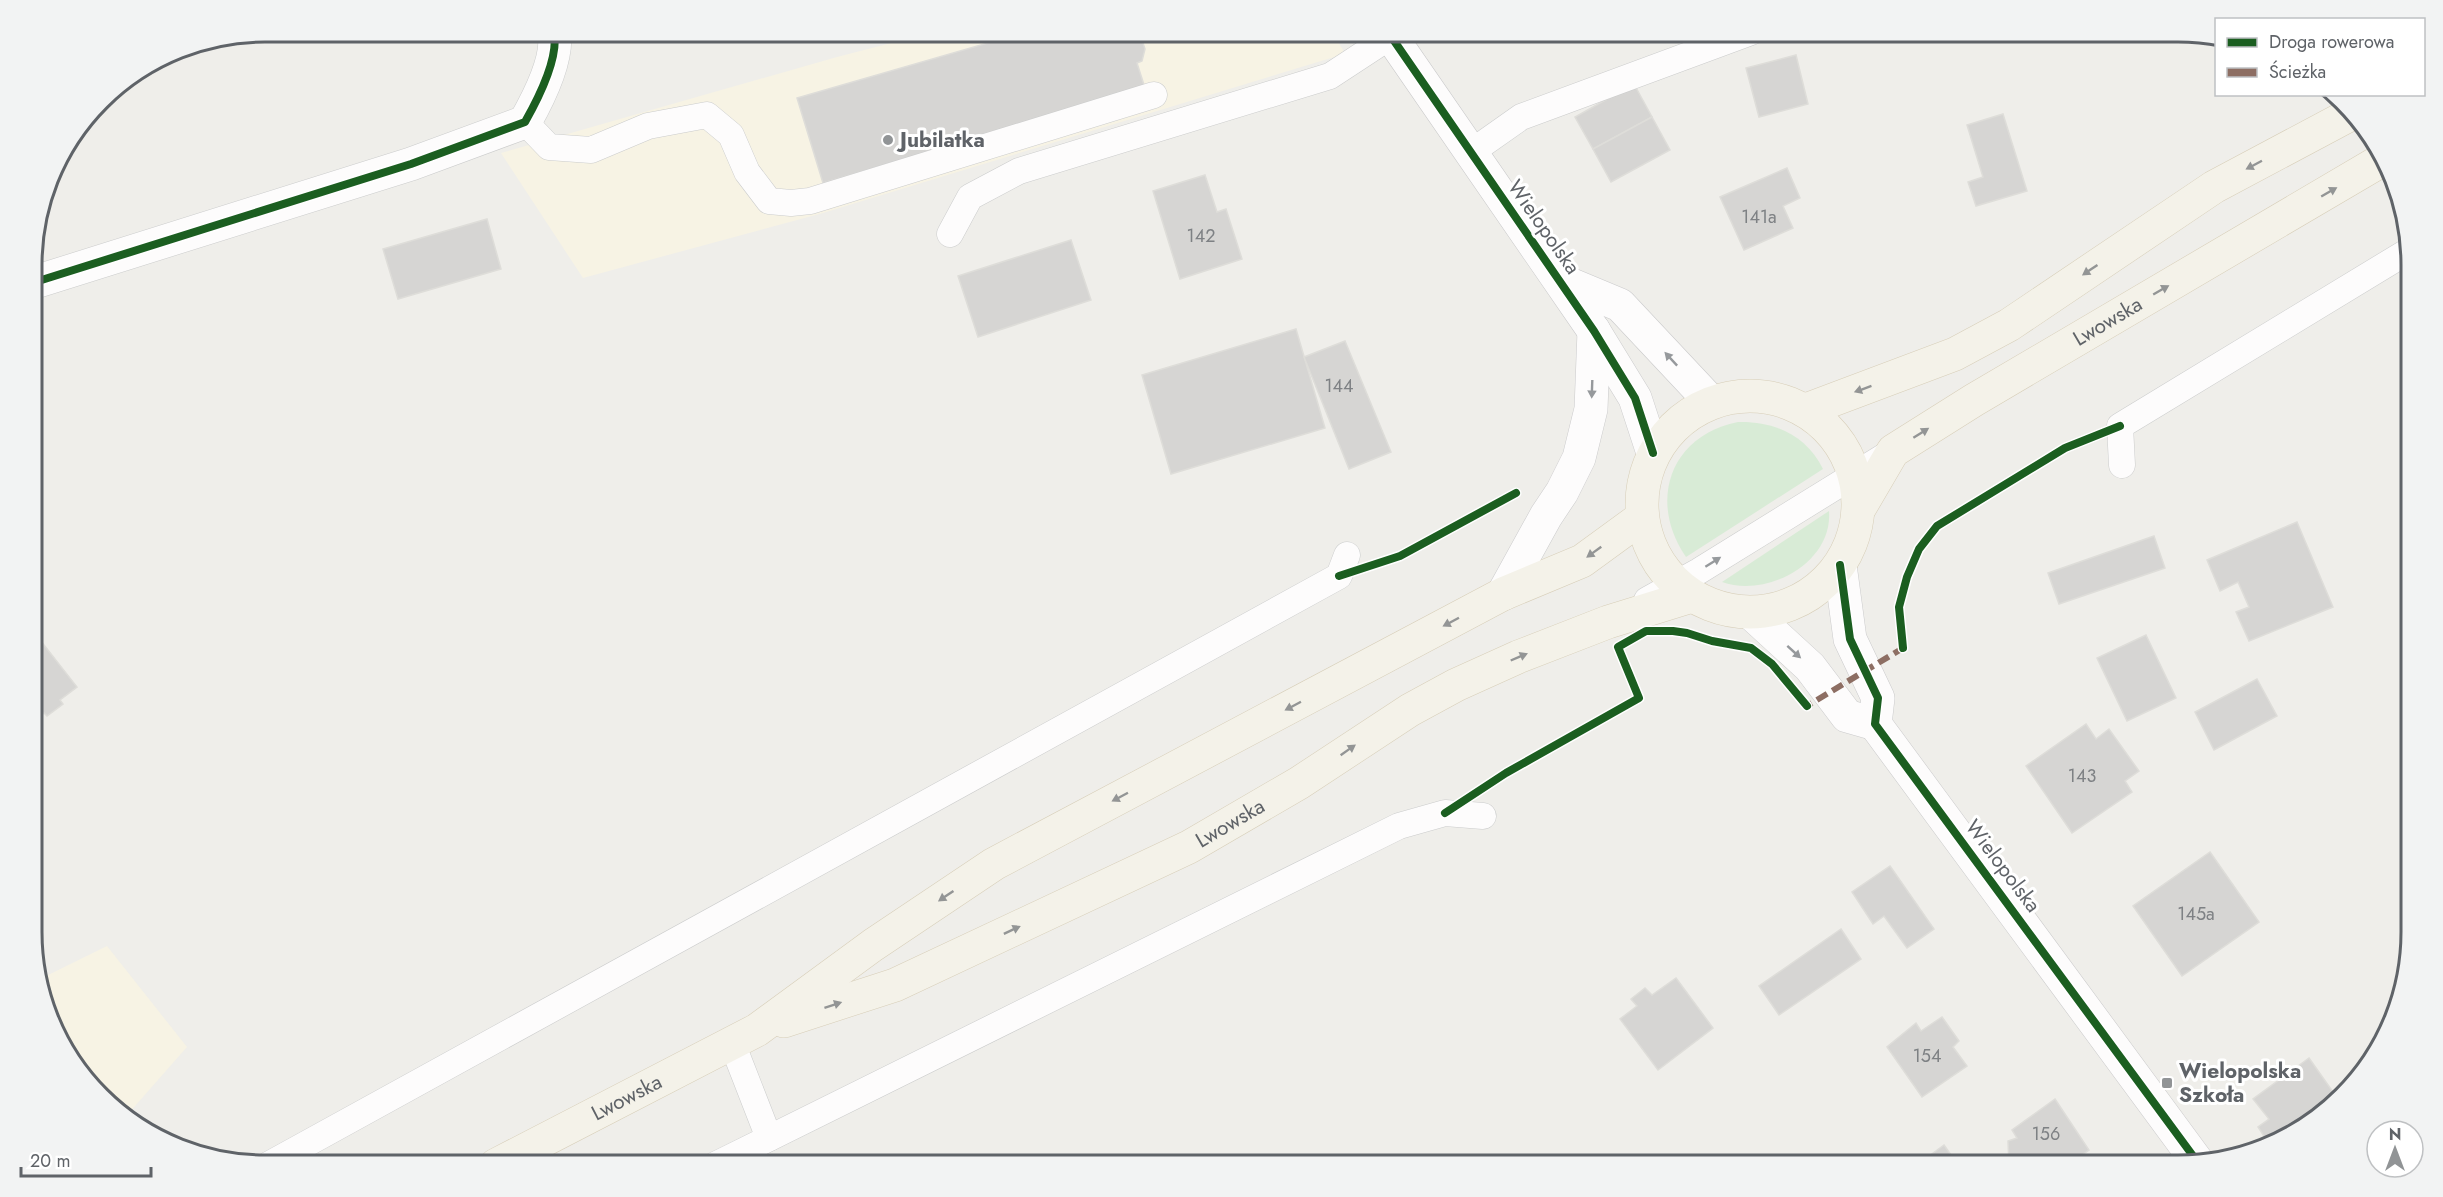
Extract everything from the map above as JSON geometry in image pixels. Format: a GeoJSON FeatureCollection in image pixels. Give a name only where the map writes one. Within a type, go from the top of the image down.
{"type":"FeatureCollection","features":[{"type":"Feature","properties":{"kind":"main road"},"geometry":{"type":"LineString","coordinates":[[1806,410],[1955,354],[2009,325],[2214,187],[2345,117]]}},
{"type":"Feature","properties":{"kind":"main road","name":"Lwowska"},"geometry":{"type":"LineString","coordinates":[[1859,509],[1893,451],[1974,400],[2377,163]]}},
{"type":"Feature","properties":{"kind":"main road"},"geometry":{"type":"LineString","coordinates":[[1747,395],[1782,400],[1806,410],[1827,426],[1844,448],[1855,474],[1859,509],[1854,539],[1840,565],[1823,585],[1794,604],[1751,613],[1720,609],[1684,590],[1656,560],[1641,518],[1640,499],[1644,477],[1653,453],[1667,432],[1683,418],[1711,402],[1747,395]]}},
{"type":"Feature","properties":{"kind":"main road","name":"Lwowska"},"geometry":{"type":"LineString","coordinates":[[517,1155],[744,1036],[873,945],[994,864],[1503,594],[1582,561],[1641,518]]}},
{"type":"Feature","properties":{"kind":"main road","name":"Lwowska"},"geometry":{"type":"LineString","coordinates":[[744,1036],[895,985],[1189,847],[1299,783],[1357,743],[1419,705],[1518,657],[1684,590]]}},
{"type":"Feature","properties":{"kind":"street"},"geometry":{"type":"LineString","coordinates":[[42,280],[411,164],[525,122],[541,93],[556,42]]}},
{"type":"Feature","properties":{"kind":"street","name":"Wielopolska"},"geometry":{"type":"LineString","coordinates":[[1394,42],[1594,331],[1635,398],[1653,453]]}},
{"type":"Feature","properties":{"kind":"street","name":"Wielopolska"},"geometry":{"type":"LineString","coordinates":[[1560,280],[1620,305],[1711,402]]}},
{"type":"Feature","properties":{"kind":"street"},"geometry":{"type":"LineString","coordinates":[[1503,594],[1579,458],[1591,409],[1594,331]]}},
{"type":"Feature","properties":{"kind":"street"},"geometry":{"type":"LineString","coordinates":[[1751,613],[1810,667],[1847,716],[1875,724],[1878,698],[1850,639],[1840,565]]}},
{"type":"Feature","properties":{"kind":"street","name":"Wielopolska"},"geometry":{"type":"LineString","coordinates":[[1875,724],[2192,1155]]}},
{"type":"Feature","properties":{"kind":"lane"},"geometry":{"type":"LineString","coordinates":[[950,234],[970,197],[1019,171],[1330,76],[1378,42]]}},
{"type":"Feature","properties":{"kind":"lane"},"geometry":{"type":"LineString","coordinates":[[1470,153],[1521,117],[1724,42]]}},
{"type":"Feature","properties":{"kind":"lane"},"geometry":{"type":"LineString","coordinates":[[525,122],[549,147],[591,150],[648,126],[707,115],[731,135],[747,172],[769,201],[791,203],[810,201],[1154,95]]}},
{"type":"Feature","properties":{"kind":"lane"},"geometry":{"type":"LineString","coordinates":[[2122,465],[2120,426],[2401,255]]}},
{"type":"Feature","properties":{"kind":"lane"},"geometry":{"type":"LineString","coordinates":[[1684,590],[1855,474],[1893,451]]}},
{"type":"Feature","properties":{"kind":"lane"},"geometry":{"type":"LineString","coordinates":[[288,1155],[1338,576],[1347,555]]}},
{"type":"Feature","properties":{"kind":"lane"},"geometry":{"type":"LineString","coordinates":[[735,1155],[1399,826],[1445,813],[1483,816]]}},
{"type":"Feature","properties":{"kind":"lane"},"geometry":{"type":"LineString","coordinates":[[744,1036],[769,1138]]}},
{"type":"Feature","properties":{"kind":"shaded area"},"geometry":{"type":"Polygon","coordinates":[[[895,42],[1338,42],[1346,55],[823,213],[583,278],[501,153],[895,42]]]}},
{"type":"Feature","properties":{"kind":"shaded area"},"geometry":{"type":"Polygon","coordinates":[[[107,946],[187,1047],[131,1110],[97,1079],[72,1044],[59,1018],[46,976],[107,946]]]}},
{"type":"Feature","properties":{"kind":"green space"},"geometry":{"type":"Polygon","coordinates":[[[1738,422],[1764,424],[1788,432],[1808,447],[1823,469],[1686,557],[1674,536],[1668,515],[1668,494],[1672,474],[1681,456],[1695,441],[1714,430],[1738,422]]]}},
{"type":"Feature","properties":{"kind":"green space"},"geometry":{"type":"Polygon","coordinates":[[[1829,511],[1827,530],[1820,546],[1809,561],[1794,572],[1758,585],[1740,586],[1722,582],[1829,511]]]}},
{"type":"Feature","properties":{"kind":"building","name":"Jubilatka"},"geometry":{"type":"Polygon","coordinates":[[[991,42],[1143,42],[1145,49],[1142,61],[1137,63],[1145,88],[823,183],[797,98],[991,42]]]}},
{"type":"Feature","properties":{"kind":"building"},"geometry":{"type":"Polygon","coordinates":[[[1796,55],[1808,104],[1759,117],[1746,68],[1796,55]]]}},
{"type":"Feature","properties":{"kind":"building"},"geometry":{"type":"Polygon","coordinates":[[[1634,84],[1652,117],[1593,149],[1575,117],[1634,84]]]}},
{"type":"Feature","properties":{"kind":"building"},"geometry":{"type":"Polygon","coordinates":[[[2003,114],[2027,191],[1976,206],[1968,182],[1983,177],[1967,125],[2003,114]]]}},
{"type":"Feature","properties":{"kind":"building"},"geometry":{"type":"Polygon","coordinates":[[[1652,117],[1670,150],[1611,182],[1593,149],[1652,117]]]}},
{"type":"Feature","properties":{"kind":"building"},"geometry":{"type":"Polygon","coordinates":[[[1787,168],[1800,198],[1783,206],[1793,228],[1744,250],[1720,197],[1787,168]]]}},
{"type":"Feature","properties":{"kind":"building"},"geometry":{"type":"Polygon","coordinates":[[[1205,175],[1217,212],[1226,209],[1242,259],[1180,279],[1153,191],[1205,175]]]}},
{"type":"Feature","properties":{"kind":"building"},"geometry":{"type":"Polygon","coordinates":[[[487,219],[501,269],[398,299],[383,249],[487,219]]]}},
{"type":"Feature","properties":{"kind":"building"},"geometry":{"type":"Polygon","coordinates":[[[1071,240],[1091,300],[978,337],[958,276],[1071,240]]]}},
{"type":"Feature","properties":{"kind":"building"},"geometry":{"type":"Polygon","coordinates":[[[1296,329],[1325,428],[1171,474],[1142,375],[1296,329]]]}},
{"type":"Feature","properties":{"kind":"building"},"geometry":{"type":"Polygon","coordinates":[[[1345,341],[1391,452],[1349,469],[1304,357],[1345,341]]]}},
{"type":"Feature","properties":{"kind":"building"},"geometry":{"type":"Polygon","coordinates":[[[2297,522],[2333,607],[2249,641],[2236,612],[2249,607],[2238,582],[2220,591],[2207,560],[2297,522]]]}},
{"type":"Feature","properties":{"kind":"building"},"geometry":{"type":"Polygon","coordinates":[[[2154,536],[2165,568],[2059,604],[2048,573],[2154,536]]]}},
{"type":"Feature","properties":{"kind":"building"},"geometry":{"type":"Polygon","coordinates":[[[2146,635],[2176,698],[2127,721],[2097,658],[2146,635]]]}},
{"type":"Feature","properties":{"kind":"building"},"geometry":{"type":"Polygon","coordinates":[[[42,642],[77,687],[60,700],[63,704],[47,716],[44,713],[42,715],[42,642]]]}},
{"type":"Feature","properties":{"kind":"building"},"geometry":{"type":"Polygon","coordinates":[[[2257,679],[2277,716],[2214,750],[2195,712],[2257,679]]]}},
{"type":"Feature","properties":{"kind":"building"},"geometry":{"type":"Polygon","coordinates":[[[2086,724],[2096,739],[2109,729],[2139,771],[2125,781],[2132,792],[2072,833],[2026,766],[2086,724]]]}},
{"type":"Feature","properties":{"kind":"building"},"geometry":{"type":"Polygon","coordinates":[[[2210,852],[2259,922],[2182,976],[2133,906],[2210,852]]]}},
{"type":"Feature","properties":{"kind":"building"},"geometry":{"type":"Polygon","coordinates":[[[1890,866],[1934,929],[1907,948],[1884,916],[1873,924],[1852,892],[1890,866]]]}},
{"type":"Feature","properties":{"kind":"building"},"geometry":{"type":"Polygon","coordinates":[[[1841,929],[1861,959],[1779,1015],[1759,986],[1841,929]]]}},
{"type":"Feature","properties":{"kind":"building"},"geometry":{"type":"Polygon","coordinates":[[[1676,978],[1713,1028],[1658,1070],[1620,1019],[1637,1006],[1631,999],[1645,988],[1652,995],[1676,978]]]}},
{"type":"Feature","properties":{"kind":"building"},"geometry":{"type":"Polygon","coordinates":[[[1942,1017],[1959,1041],[1953,1047],[1967,1066],[1922,1097],[1887,1047],[1916,1023],[1921,1031],[1942,1017]]]}},
{"type":"Feature","properties":{"kind":"building"},"geometry":{"type":"Polygon","coordinates":[[[2309,1058],[2333,1092],[2336,1090],[2314,1109],[2265,1138],[2258,1127],[2269,1119],[2253,1099],[2309,1058]]]}},
{"type":"Feature","properties":{"kind":"building"},"geometry":{"type":"Polygon","coordinates":[[[2055,1099],[2089,1150],[2082,1155],[2009,1155],[2008,1141],[2017,1138],[2012,1130],[2055,1099]]]}},
{"type":"Feature","properties":{"kind":"building"},"geometry":{"type":"Polygon","coordinates":[[[1944,1145],[1951,1155],[1930,1155],[1944,1145]]]}},
{"type":"Feature","properties":{"kind":"marked path"},"geometry":{"type":"LineString","coordinates":[[1803,701],[1807,706],[1903,648],[1902,643]]}},
{"type":"Feature","properties":{"kind":"cycle path"},"geometry":{"type":"LineString","coordinates":[[42,280],[411,164],[525,122],[541,90],[550,66],[555,42]]}},
{"type":"Feature","properties":{"kind":"cycle path"},"geometry":{"type":"LineString","coordinates":[[1395,42],[1594,331],[1635,398],[1653,453]]}},
{"type":"Feature","properties":{"kind":"cycle path"},"geometry":{"type":"LineString","coordinates":[[1903,648],[1899,607],[1907,577],[1919,549],[1937,526],[2065,448],[2120,426]]}},
{"type":"Feature","properties":{"kind":"cycle path"},"geometry":{"type":"LineString","coordinates":[[1339,576],[1400,556],[1516,493]]}},
{"type":"Feature","properties":{"kind":"cycle path"},"geometry":{"type":"LineString","coordinates":[[1840,565],[1850,639],[1878,698],[1875,724],[2192,1155]]}},
{"type":"Feature","properties":{"kind":"cycle path"},"geometry":{"type":"LineString","coordinates":[[1445,813],[1506,773],[1639,698],[1618,647],[1646,631],[1687,633],[1712,641],[1751,648],[1772,664],[1807,706]]}},
{"type":"Feature","properties":{"kind":"place","name":"Jubilatka"},"geometry":{"type":"Point","coordinates":[888,140]}},
{"type":"Feature","properties":{"kind":"place","name":"Wielopolska Szkoła"},"geometry":{"type":"Point","coordinates":[2167,1083]}}]}
